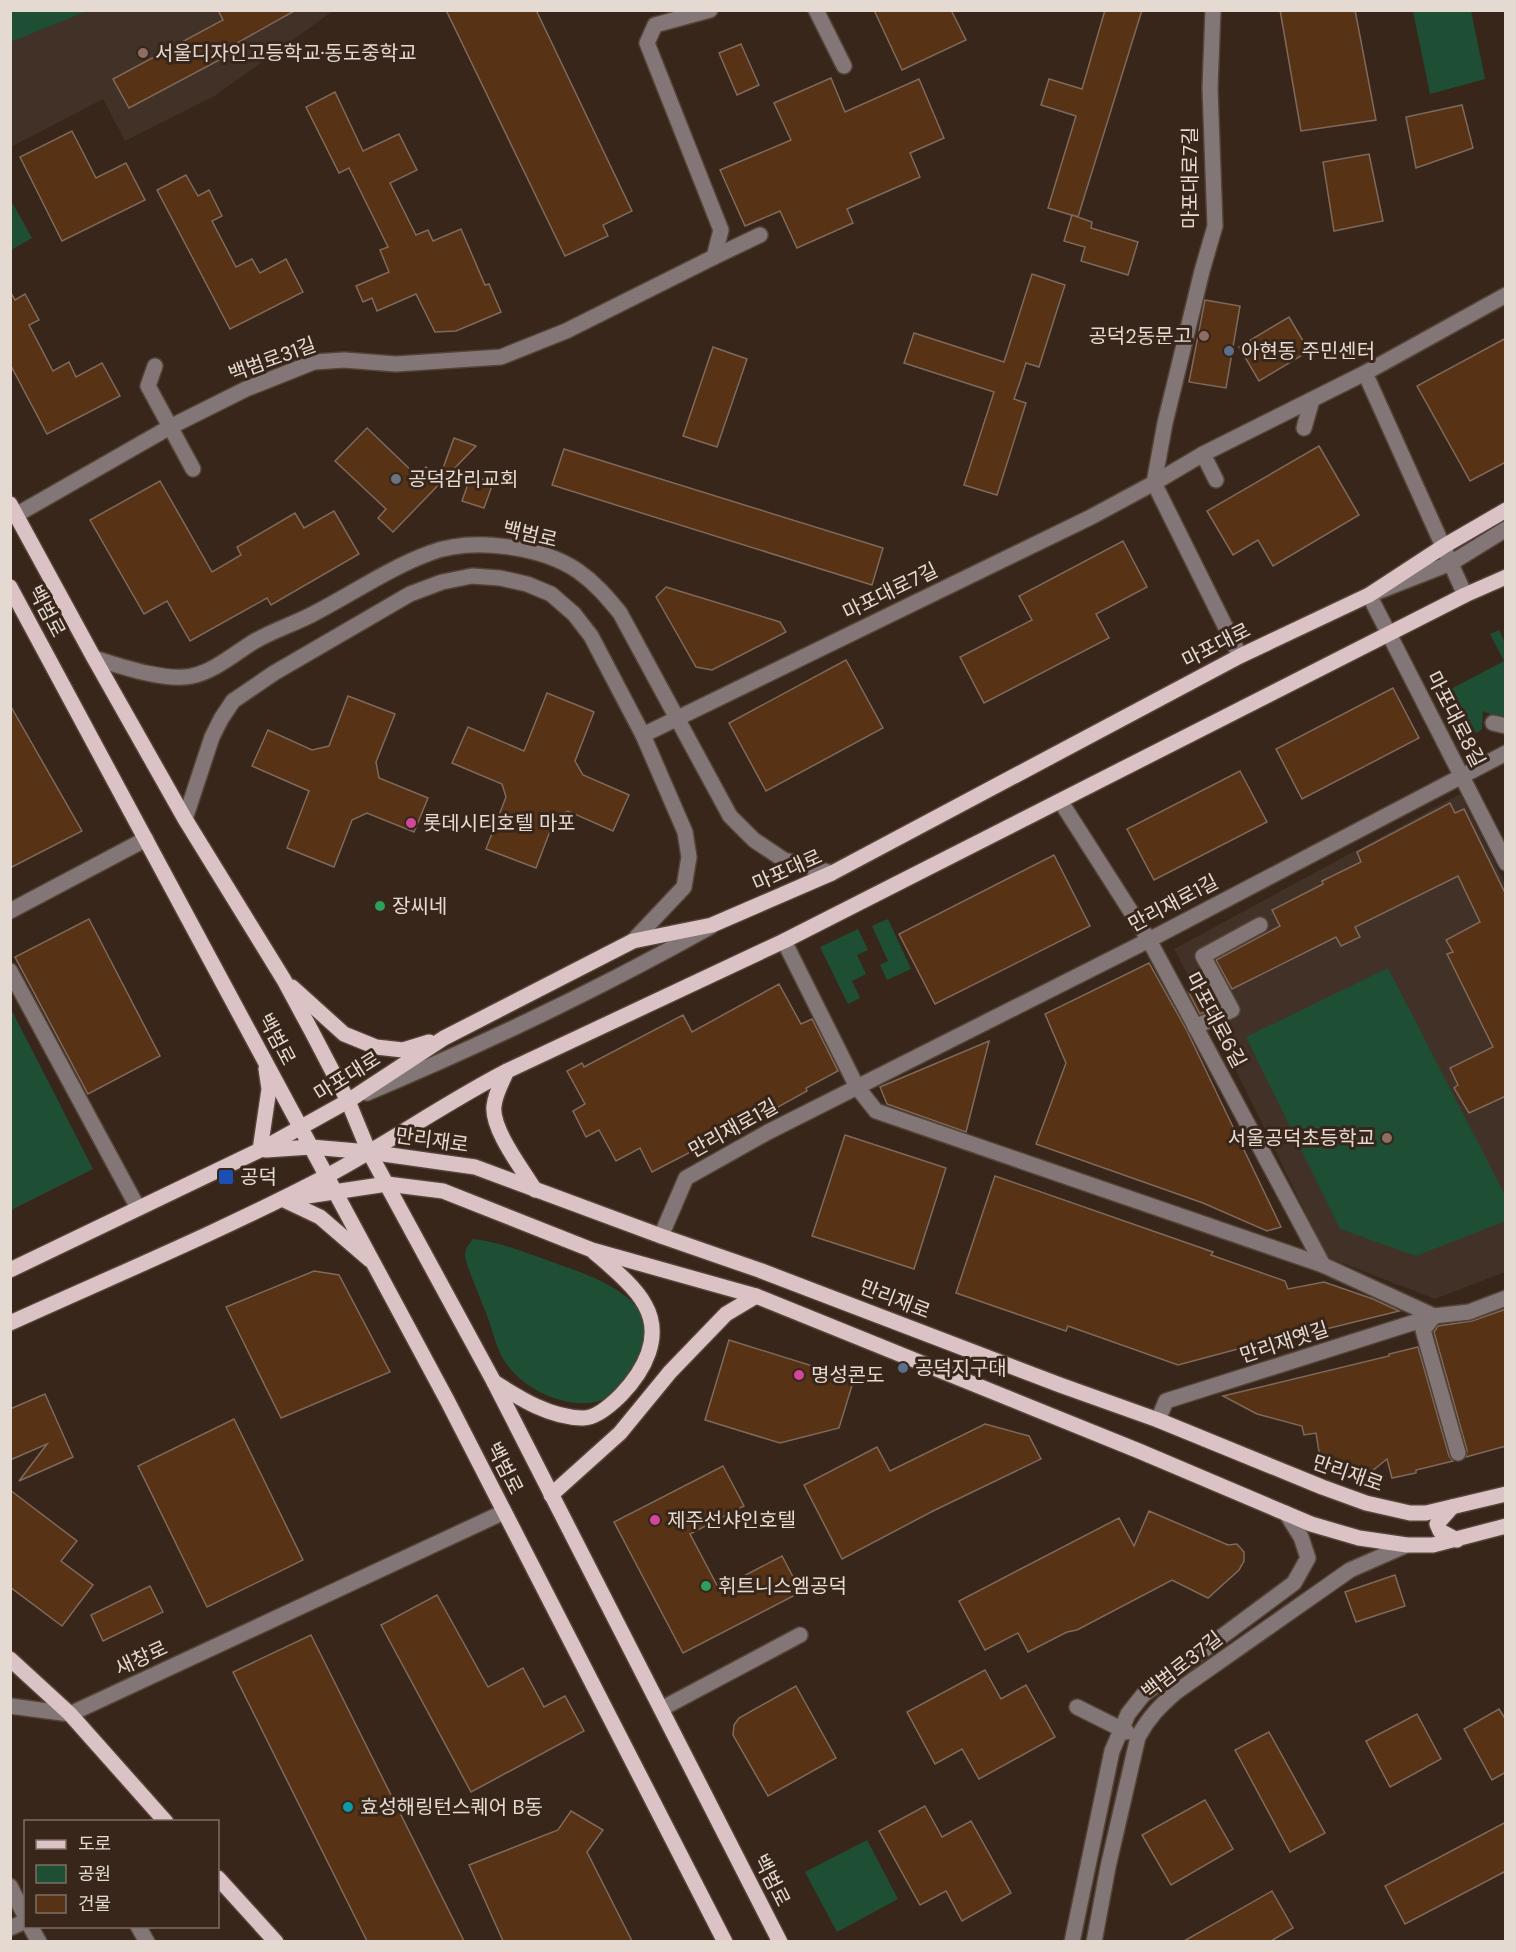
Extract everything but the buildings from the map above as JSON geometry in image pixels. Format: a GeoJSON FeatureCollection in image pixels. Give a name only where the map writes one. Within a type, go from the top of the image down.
{"type":"FeatureCollection","features":[{"type":"Feature","properties":{"kind":"main road","name":"백범로"},"geometry":{"type":"LineString","coordinates":[[13,509],[185,819],[284,980],[348,1101],[369,1152],[494,1382],[780,1941]]}},
{"type":"Feature","properties":{"kind":"main road","name":"마포대로"},"geometry":{"type":"LineString","coordinates":[[11,1267],[260,1150],[348,1101],[444,1038],[633,941],[712,925],[832,873],[1240,656],[1369,595],[1444,546],[1506,510]]}},
{"type":"Feature","properties":{"kind":"main road"},"geometry":{"type":"LineString","coordinates":[[10,1323],[282,1199],[369,1152],[471,1090],[507,1071],[784,941],[1465,595],[1506,577]]}},
{"type":"Feature","properties":{"kind":"main road","name":"백범로"},"geometry":{"type":"LineString","coordinates":[[10,587],[447,1400],[725,1941]]}},
{"type":"Feature","properties":{"kind":"main road"},"geometry":{"type":"LineString","coordinates":[[284,980],[344,1034],[376,1047],[403,1050],[444,1038]]}},
{"type":"Feature","properties":{"kind":"main road"},"geometry":{"type":"LineString","coordinates":[[260,1150],[269,1089],[264,1058]]}},
{"type":"Feature","properties":{"kind":"main road"},"geometry":{"type":"LineString","coordinates":[[507,1071],[497,1092],[493,1108],[495,1122],[535,1190]]}},
{"type":"Feature","properties":{"kind":"main road","name":"만리재로"},"geometry":{"type":"LineString","coordinates":[[260,1150],[311,1147],[369,1152],[476,1167],[759,1270],[1158,1420],[1366,1503],[1410,1513],[1426,1513],[1506,1494]]}},
{"type":"Feature","properties":{"kind":"main road"},"geometry":{"type":"LineString","coordinates":[[282,1199],[387,1184],[443,1191],[592,1250],[756,1296],[1139,1451],[1286,1514],[1359,1538],[1407,1545],[1433,1545],[1506,1526]]}},
{"type":"Feature","properties":{"kind":"main road"},"geometry":{"type":"LineString","coordinates":[[282,1199],[320,1217],[375,1265]]}},
{"type":"Feature","properties":{"kind":"main road"},"geometry":{"type":"LineString","coordinates":[[494,1382],[530,1404],[559,1414],[585,1419],[609,1407],[629,1387],[645,1364],[652,1343],[652,1322],[645,1303],[592,1250]]}},
{"type":"Feature","properties":{"kind":"main road"},"geometry":{"type":"LineString","coordinates":[[551,1495],[620,1433],[670,1372],[726,1314],[756,1296]]}},
{"type":"Feature","properties":{"kind":"main road"},"geometry":{"type":"LineString","coordinates":[[1452,1507],[1437,1524],[1440,1531],[1457,1540]]}},
{"type":"Feature","properties":{"kind":"main road"},"geometry":{"type":"LineString","coordinates":[[10,1659],[70,1714],[165,1820]]}},
{"type":"Feature","properties":{"kind":"main road"},"geometry":{"type":"LineString","coordinates":[[219,1879],[276,1941]]}},
{"type":"Feature","properties":{"kind":"street"},"geometry":{"type":"LineString","coordinates":[[710,10],[654,25],[647,43],[721,230],[714,257]]}},
{"type":"Feature","properties":{"kind":"street"},"geometry":{"type":"LineString","coordinates":[[816,10],[844,66]]}},
{"type":"Feature","properties":{"kind":"street","name":"마포대로7길"},"geometry":{"type":"LineString","coordinates":[[1154,483],[1165,423],[1215,226],[1210,88],[1213,10]]}},
{"type":"Feature","properties":{"kind":"street","name":"백범로31길"},"geometry":{"type":"LineString","coordinates":[[13,509],[246,389],[314,362],[344,360],[396,364],[501,357],[566,331],[760,235]]}},
{"type":"Feature","properties":{"kind":"street","name":"마포대로7길"},"geometry":{"type":"LineString","coordinates":[[643,735],[1091,517],[1203,454],[1365,373],[1506,295]]}},
{"type":"Feature","properties":{"kind":"street"},"geometry":{"type":"LineString","coordinates":[[155,366],[148,386],[193,469]]}},
{"type":"Feature","properties":{"kind":"street"},"geometry":{"type":"LineString","coordinates":[[1365,373],[1465,595]]}},
{"type":"Feature","properties":{"kind":"street"},"geometry":{"type":"LineString","coordinates":[[1304,428],[1312,400]]}},
{"type":"Feature","properties":{"kind":"street"},"geometry":{"type":"LineString","coordinates":[[1203,454],[1216,480]]}},
{"type":"Feature","properties":{"kind":"street"},"geometry":{"type":"LineString","coordinates":[[1154,483],[1240,656]]}},
{"type":"Feature","properties":{"kind":"street"},"geometry":{"type":"LineString","coordinates":[[1369,595],[1451,563],[1506,529]]}},
{"type":"Feature","properties":{"kind":"street","name":"백범로"},"geometry":{"type":"LineString","coordinates":[[94,658],[134,670],[190,676],[208,670],[257,640],[312,615],[429,553],[457,545],[492,546],[524,550],[552,558],[577,570],[601,589],[620,613],[730,816],[754,840],[784,860],[832,873]]}},
{"type":"Feature","properties":{"kind":"street"},"geometry":{"type":"LineString","coordinates":[[185,819],[212,737],[233,701],[274,673],[410,594],[442,582],[472,576],[500,578],[527,584],[551,594],[574,614],[591,636],[625,697],[685,832],[689,857],[684,886],[633,941]]}},
{"type":"Feature","properties":{"kind":"street","name":"마포대로8길"},"geometry":{"type":"LineString","coordinates":[[1369,595],[1506,863]]}},
{"type":"Feature","properties":{"kind":"street","name":"만리재로1길"},"geometry":{"type":"LineString","coordinates":[[661,1236],[686,1178],[768,1132],[1149,940],[1506,753]]}},
{"type":"Feature","properties":{"kind":"street","name":"마포대로6길"},"geometry":{"type":"LineString","coordinates":[[1061,802],[1149,940],[1323,1265]]}},
{"type":"Feature","properties":{"kind":"street"},"geometry":{"type":"LineString","coordinates":[[10,911],[146,839]]}},
{"type":"Feature","properties":{"kind":"street"},"geometry":{"type":"LineString","coordinates":[[348,1101],[454,1057],[647,962],[712,925]]}},
{"type":"Feature","properties":{"kind":"street"},"geometry":{"type":"LineString","coordinates":[[1195,1027],[1232,1010],[1203,956],[1260,925]]}},
{"type":"Feature","properties":{"kind":"street"},"geometry":{"type":"LineString","coordinates":[[784,941],[857,1087],[876,1111],[1323,1265],[1434,1316],[1423,1330],[1458,1453]]}},
{"type":"Feature","properties":{"kind":"street"},"geometry":{"type":"LineString","coordinates":[[10,971],[138,1208]]}},
{"type":"Feature","properties":{"kind":"street","name":"만리재옛길"},"geometry":{"type":"LineString","coordinates":[[1158,1420],[1166,1401],[1434,1316],[1469,1312],[1506,1298]]}},
{"type":"Feature","properties":{"kind":"street","name":"백범로"},"geometry":{"type":"LineString","coordinates":[[230,1639],[504,1512]]}},
{"type":"Feature","properties":{"kind":"street","name":"백범로37길"},"geometry":{"type":"LineString","coordinates":[[1072,1941],[1112,1751],[1120,1728],[1143,1695],[1294,1583],[1308,1558],[1301,1537],[1286,1514]]}},
{"type":"Feature","properties":{"kind":"street","name":"백범로37길"},"geometry":{"type":"LineString","coordinates":[[1094,1941],[1108,1867],[1138,1737],[1146,1722],[1159,1706],[1176,1692],[1306,1599],[1350,1570],[1407,1545]]}},
{"type":"Feature","properties":{"kind":"street"},"geometry":{"type":"LineString","coordinates":[[661,1709],[800,1635]]}},
{"type":"Feature","properties":{"kind":"street","name":"새창로"},"geometry":{"type":"LineString","coordinates":[[70,1714],[230,1639]]}},
{"type":"Feature","properties":{"kind":"street"},"geometry":{"type":"LineString","coordinates":[[10,1706],[70,1714]]}},
{"type":"Feature","properties":{"kind":"street"},"geometry":{"type":"LineString","coordinates":[[1077,1707],[1138,1737]]}},
{"type":"Feature","properties":{"kind":"street"},"geometry":{"type":"LineString","coordinates":[[10,1886],[24,1916]]}},
{"type":"Feature","properties":{"kind":"street"},"geometry":{"type":"LineString","coordinates":[[10,1928],[24,1921]]}},
{"type":"Feature","properties":{"kind":"street"},"geometry":{"type":"LineString","coordinates":[[31,1928],[39,1941]]}},
{"type":"Feature","properties":{"kind":"street"},"geometry":{"type":"LineString","coordinates":[[139,1928],[147,1941]]}},
{"type":"Feature","properties":{"kind":"shaded area","name":"서울디자인고등학교·동도중학교"},"geometry":{"type":"Polygon","coordinates":[[[11,11],[333,11],[216,95],[125,141],[103,99],[11,147],[11,11]]]}},
{"type":"Feature","properties":{"kind":"shaded area","name":"서울공덕초등학교"},"geometry":{"type":"Polygon","coordinates":[[[1460,794],[1505,884],[1505,1272],[1435,1299],[1327,1257],[1211,1019],[1174,949],[1460,794]]]}},
{"type":"Feature","properties":{"kind":"green space"},"geometry":{"type":"Polygon","coordinates":[[[11,10],[87,10],[87,11],[11,42],[11,10]]]}},
{"type":"Feature","properties":{"kind":"green space"},"geometry":{"type":"Polygon","coordinates":[[[1413,11],[1471,11],[1485,79],[1430,94],[1413,11]]]}},
{"type":"Feature","properties":{"kind":"green space"},"geometry":{"type":"Polygon","coordinates":[[[10,199],[32,238],[11,250],[10,250],[10,199]]]}},
{"type":"Feature","properties":{"kind":"green space"},"geometry":{"type":"Polygon","coordinates":[[[1499,630],[1505,643],[1505,715],[1500,718],[1483,711],[1482,729],[1476,733],[1451,689],[1504,661],[1490,634],[1499,630]]]}},
{"type":"Feature","properties":{"kind":"green space"},"geometry":{"type":"Polygon","coordinates":[[[888,919],[911,969],[887,980],[880,965],[888,961],[872,926],[888,919]]]}},
{"type":"Feature","properties":{"kind":"green space"},"geometry":{"type":"Polygon","coordinates":[[[858,929],[868,950],[857,955],[866,974],[852,981],[860,998],[848,1004],[820,947],[858,929]]]}},
{"type":"Feature","properties":{"kind":"green space"},"geometry":{"type":"Polygon","coordinates":[[[1388,968],[1505,1195],[1505,1221],[1416,1256],[1340,1229],[1246,1037],[1388,968]]]}},
{"type":"Feature","properties":{"kind":"green space"},"geometry":{"type":"Polygon","coordinates":[[[11,1009],[93,1169],[10,1210],[11,1009]]]}},
{"type":"Feature","properties":{"kind":"green space"},"geometry":{"type":"Polygon","coordinates":[[[473,1239],[505,1246],[584,1274],[612,1287],[632,1302],[645,1324],[646,1342],[637,1363],[615,1391],[599,1401],[571,1402],[542,1393],[517,1376],[500,1353],[468,1267],[465,1252],[473,1239]]]}},
{"type":"Feature","properties":{"kind":"green space"},"geometry":{"type":"Polygon","coordinates":[[[867,1840],[898,1899],[837,1932],[805,1872],[867,1840]]]}},
{"type":"Feature","properties":{"kind":"place","name":"서울디자인고등학교·동도중학교"},"geometry":{"type":"Point","coordinates":[143,53]}},
{"type":"Feature","properties":{"kind":"place","name":"공덕2동문고"},"geometry":{"type":"Point","coordinates":[1204,336]}},
{"type":"Feature","properties":{"kind":"place","name":"아현동 주민센터"},"geometry":{"type":"Point","coordinates":[1229,351]}},
{"type":"Feature","properties":{"kind":"place","name":"공덕감리교회"},"geometry":{"type":"Point","coordinates":[396,479]}},
{"type":"Feature","properties":{"kind":"place","name":"롯데시티호텔 마포"},"geometry":{"type":"Point","coordinates":[411,823]}},
{"type":"Feature","properties":{"kind":"place","name":"장씨네"},"geometry":{"type":"Point","coordinates":[380,906]}},
{"type":"Feature","properties":{"kind":"place","name":"서울공덕초등학교"},"geometry":{"type":"Point","coordinates":[1387,1138]}},
{"type":"Feature","properties":{"kind":"place","name":"공덕"},"geometry":{"type":"Point","coordinates":[226,1177]}},
{"type":"Feature","properties":{"kind":"place","name":"공덕지구대"},"geometry":{"type":"Point","coordinates":[903,1368]}},
{"type":"Feature","properties":{"kind":"place","name":"명성콘도"},"geometry":{"type":"Point","coordinates":[799,1375]}},
{"type":"Feature","properties":{"kind":"place","name":"제주선샤인호텔"},"geometry":{"type":"Point","coordinates":[655,1520]}},
{"type":"Feature","properties":{"kind":"place","name":"휘트니스엠공덕"},"geometry":{"type":"Point","coordinates":[706,1586]}},
{"type":"Feature","properties":{"kind":"place","name":"효성해링턴스퀘어 B동"},"geometry":{"type":"Point","coordinates":[348,1807]}}]}
